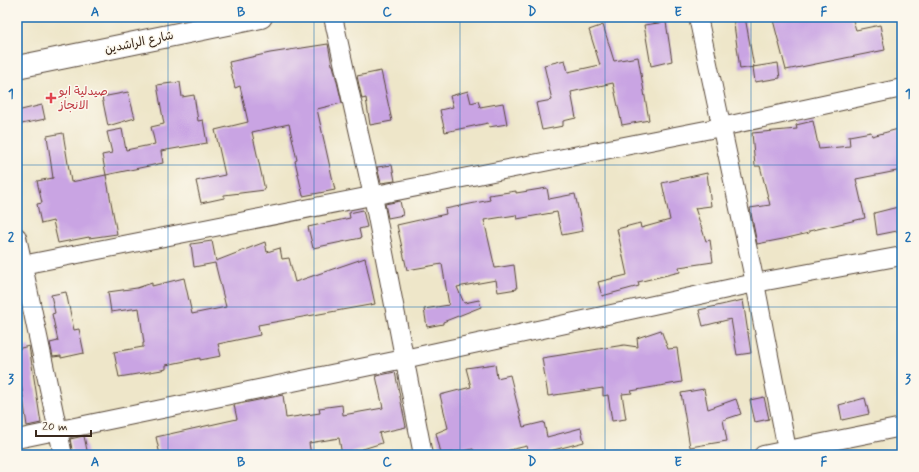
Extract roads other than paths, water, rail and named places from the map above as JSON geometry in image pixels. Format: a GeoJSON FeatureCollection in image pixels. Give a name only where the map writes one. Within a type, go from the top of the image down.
{"type":"FeatureCollection","features":[{"type":"Feature","properties":{"kind":"street","name":"شارع الراشدين"},"geometry":{"type":"LineString","coordinates":[[17,67],[259,17]]}},
{"type":"Feature","properties":{"kind":"street"},"geometry":{"type":"LineString","coordinates":[[333,17],[373,196],[422,455]]}},
{"type":"Feature","properties":{"kind":"street"},"geometry":{"type":"LineString","coordinates":[[698,17],[754,283],[787,453]]}},
{"type":"Feature","properties":{"kind":"street"},"geometry":{"type":"LineString","coordinates":[[20,266],[721,126],[902,88]]}},
{"type":"Feature","properties":{"kind":"street"},"geometry":{"type":"LineString","coordinates":[[17,236],[20,266],[63,455]]}},
{"type":"Feature","properties":{"kind":"street"},"geometry":{"type":"LineString","coordinates":[[17,439],[404,359],[754,283],[902,256]]}},
{"type":"Feature","properties":{"kind":"street"},"geometry":{"type":"LineString","coordinates":[[764,455],[787,453],[902,427]]}},
{"type":"Feature","properties":{"kind":"place","name":"صيدلية ابو الانجاز"},"geometry":{"type":"Point","coordinates":[51,98]}}]}
